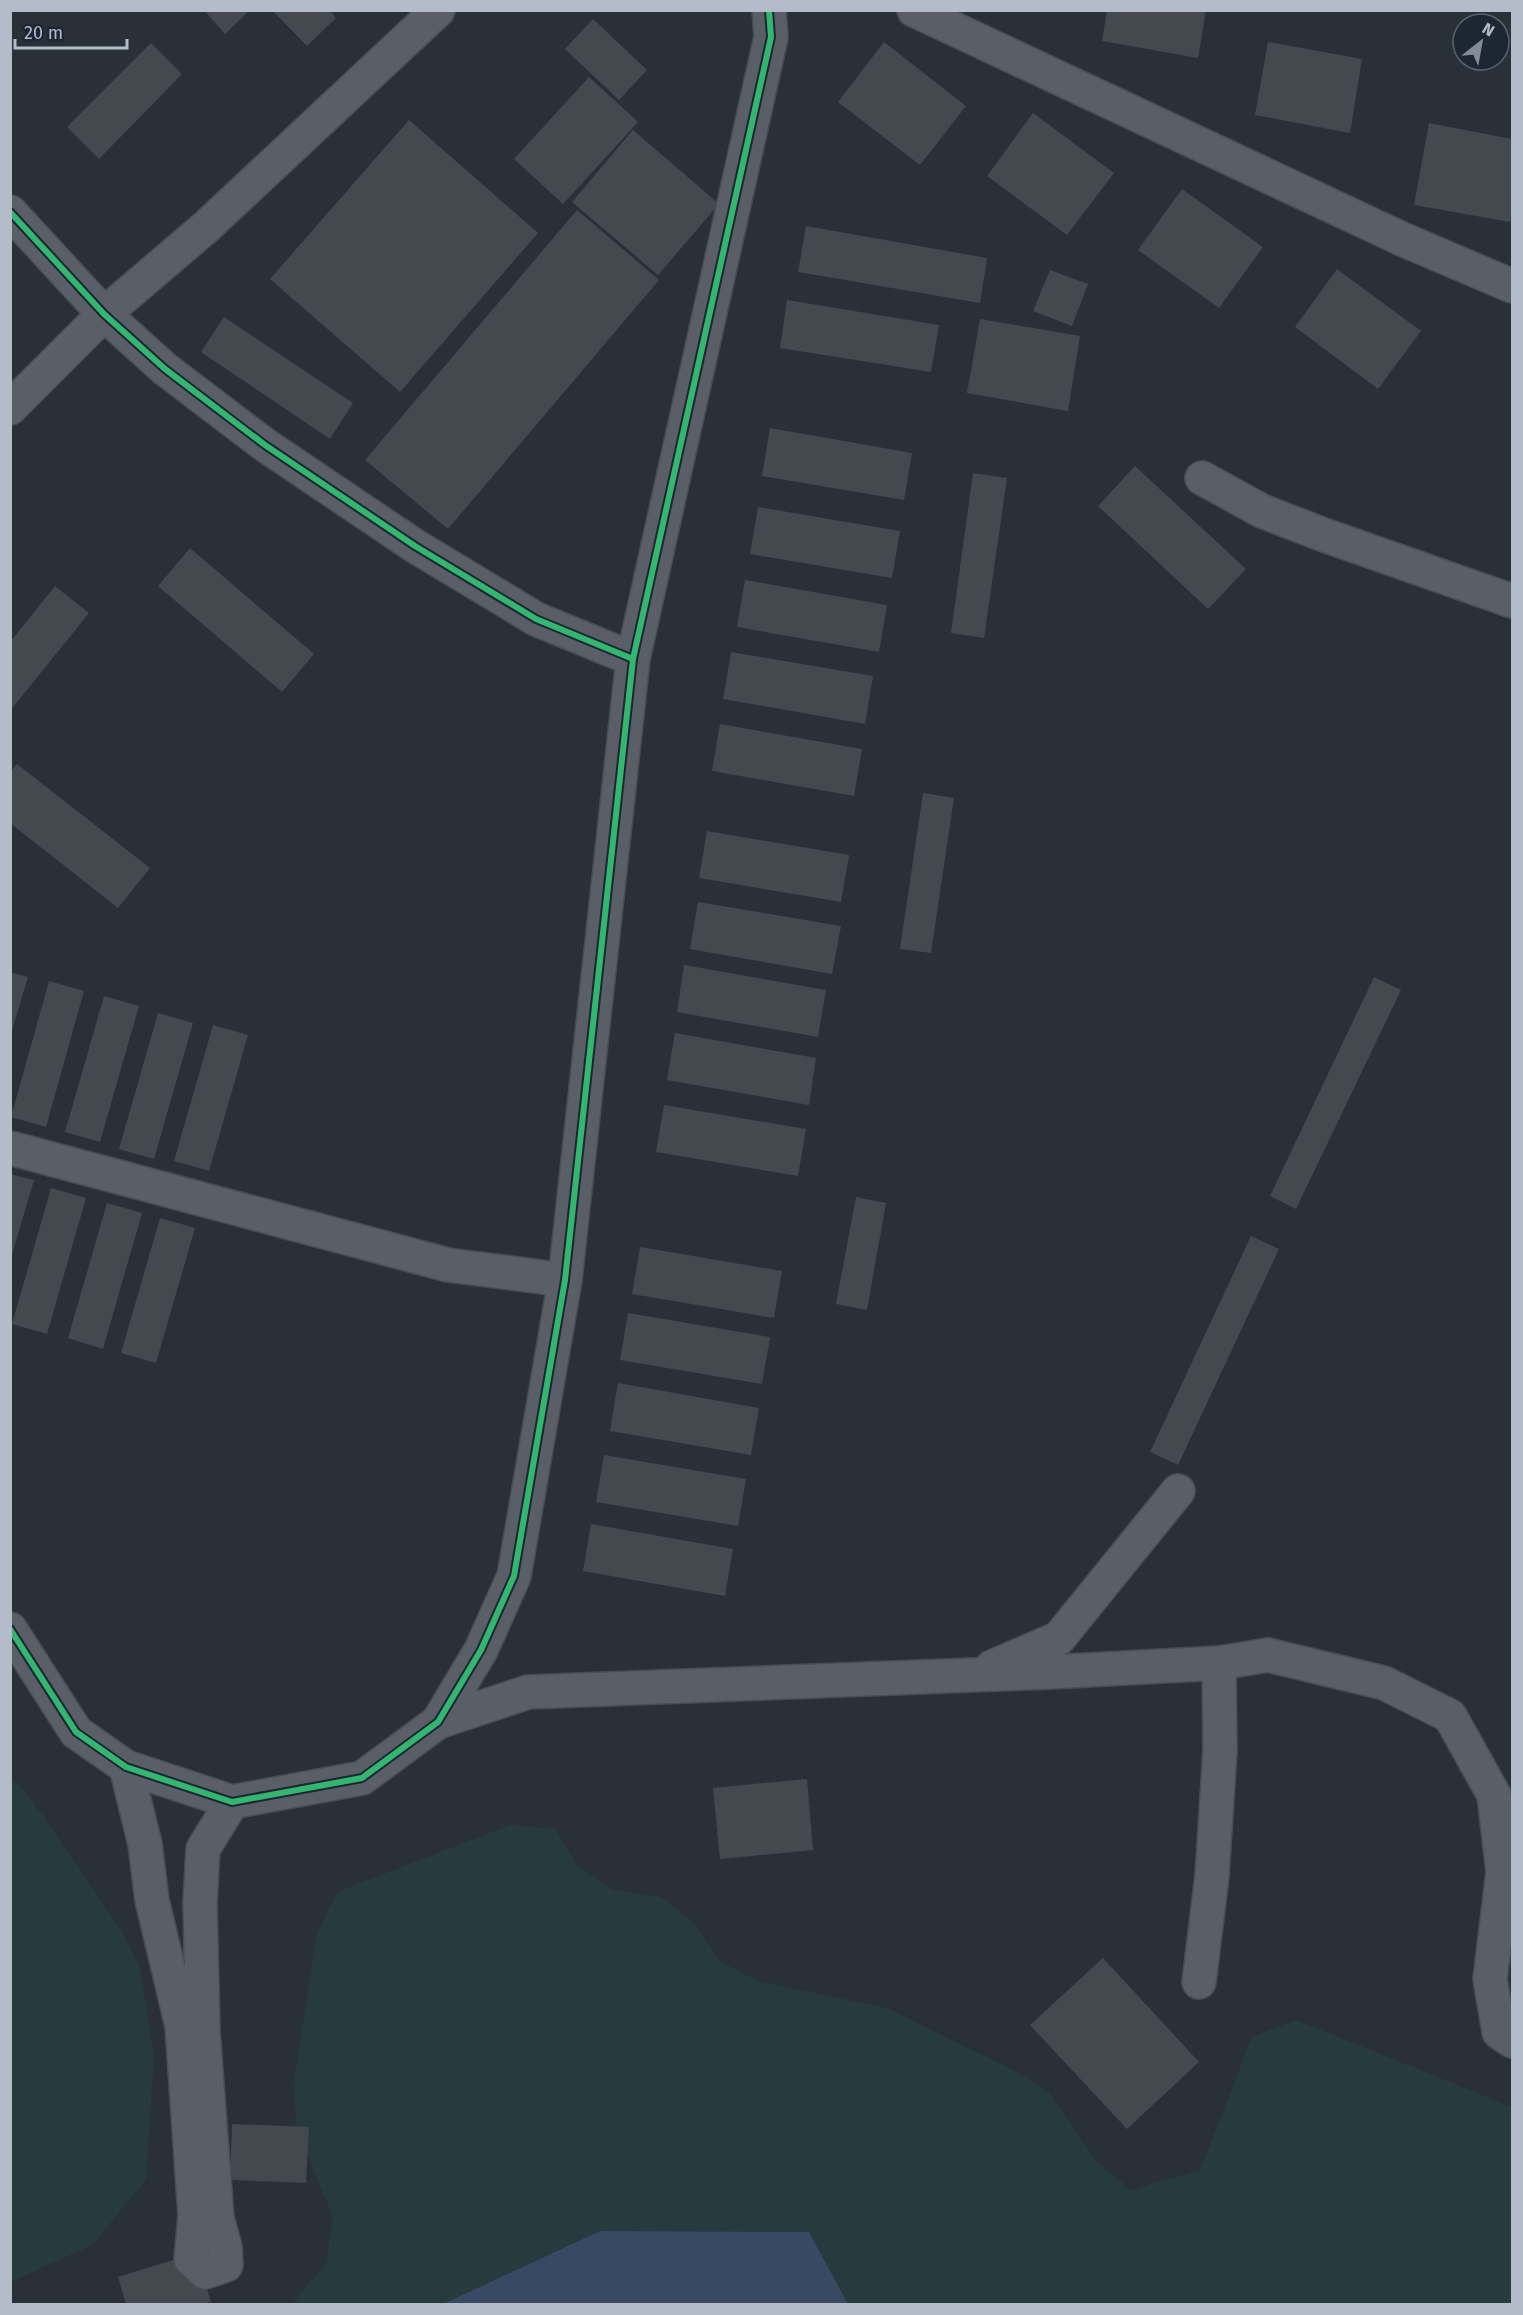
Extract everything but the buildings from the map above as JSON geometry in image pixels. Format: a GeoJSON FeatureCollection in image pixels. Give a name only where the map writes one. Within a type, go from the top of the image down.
{"type":"FeatureCollection","features":[{"type":"Feature","properties":{"kind":"street"},"geometry":{"type":"LineString","coordinates":[[10,408],[104,314],[206,227],[438,10]]}},
{"type":"Feature","properties":{"kind":"street"},"geometry":{"type":"LineString","coordinates":[[438,1722],[482,1650],[514,1576],[566,1281],[633,659],[771,38],[769,10]]}},
{"type":"Feature","properties":{"kind":"street"},"geometry":{"type":"LineString","coordinates":[[914,10],[1402,239],[1512,286]]}},
{"type":"Feature","properties":{"kind":"street"},"geometry":{"type":"LineString","coordinates":[[10,212],[104,314],[165,369],[265,446],[415,546],[536,620],[633,659]]}},
{"type":"Feature","properties":{"kind":"street"},"geometry":{"type":"LineString","coordinates":[[1202,478],[1262,511],[1512,601]]}},
{"type":"Feature","properties":{"kind":"street"},"geometry":{"type":"LineString","coordinates":[[10,1148],[448,1265],[566,1281]]}},
{"type":"Feature","properties":{"kind":"street"},"geometry":{"type":"LineString","coordinates":[[977,1674],[1059,1638],[1178,1491]]}},
{"type":"Feature","properties":{"kind":"street"},"geometry":{"type":"LineString","coordinates":[[10,1629],[76,1732],[126,1767],[232,1802],[362,1778],[438,1722],[528,1692],[1050,1672],[1220,1663],[1268,1655],[1384,1683],[1450,1716],[1494,1795],[1503,1872],[1490,1978],[1499,2032],[1512,2041]]}},
{"type":"Feature","properties":{"kind":"street"},"geometry":{"type":"LineString","coordinates":[[1199,1982],[1213,1864],[1220,1750],[1220,1663]]}},
{"type":"Feature","properties":{"kind":"street"},"geometry":{"type":"LineString","coordinates":[[126,1767],[145,1844],[152,1900],[182,2026],[195,2216],[191,2259],[205,2272],[226,2265],[225,2247],[217,2218],[203,2031],[200,1903],[203,1849],[232,1802]]}},
{"type":"Feature","properties":{"kind":"green space"},"geometry":{"type":"Polygon","coordinates":[[[11,1778],[30,1797],[121,1930],[140,1967],[154,2055],[146,2180],[92,2245],[11,2282],[11,1778]]]}},
{"type":"Feature","properties":{"kind":"green space"},"geometry":{"type":"Polygon","coordinates":[[[510,1825],[555,1829],[577,1865],[612,1889],[660,1897],[695,1923],[719,1961],[758,1981],[887,2008],[1011,2069],[1048,2091],[1097,2162],[1131,2190],[1200,2170],[1252,2037],[1296,2020],[1512,2107],[1512,2304],[848,2304],[809,2232],[600,2231],[443,2304],[292,2304],[326,2263],[333,2217],[296,2127],[294,2080],[317,1934],[337,1892],[510,1825]]]}},
{"type":"Feature","properties":{"kind":"water"},"geometry":{"type":"Polygon","coordinates":[[[600,2231],[809,2232],[848,2304],[443,2304],[600,2231]]]}},
{"type":"Feature","properties":{"kind":"cycle path"},"geometry":{"type":"LineString","coordinates":[[10,1629],[76,1732],[126,1767],[232,1802],[362,1778],[438,1722],[481,1650],[514,1576],[565,1280],[633,659],[771,37],[769,10]]}},
{"type":"Feature","properties":{"kind":"cycle path"},"geometry":{"type":"LineString","coordinates":[[10,212],[104,314],[165,369],[265,445],[415,546],[536,619],[633,659]]}}]}
